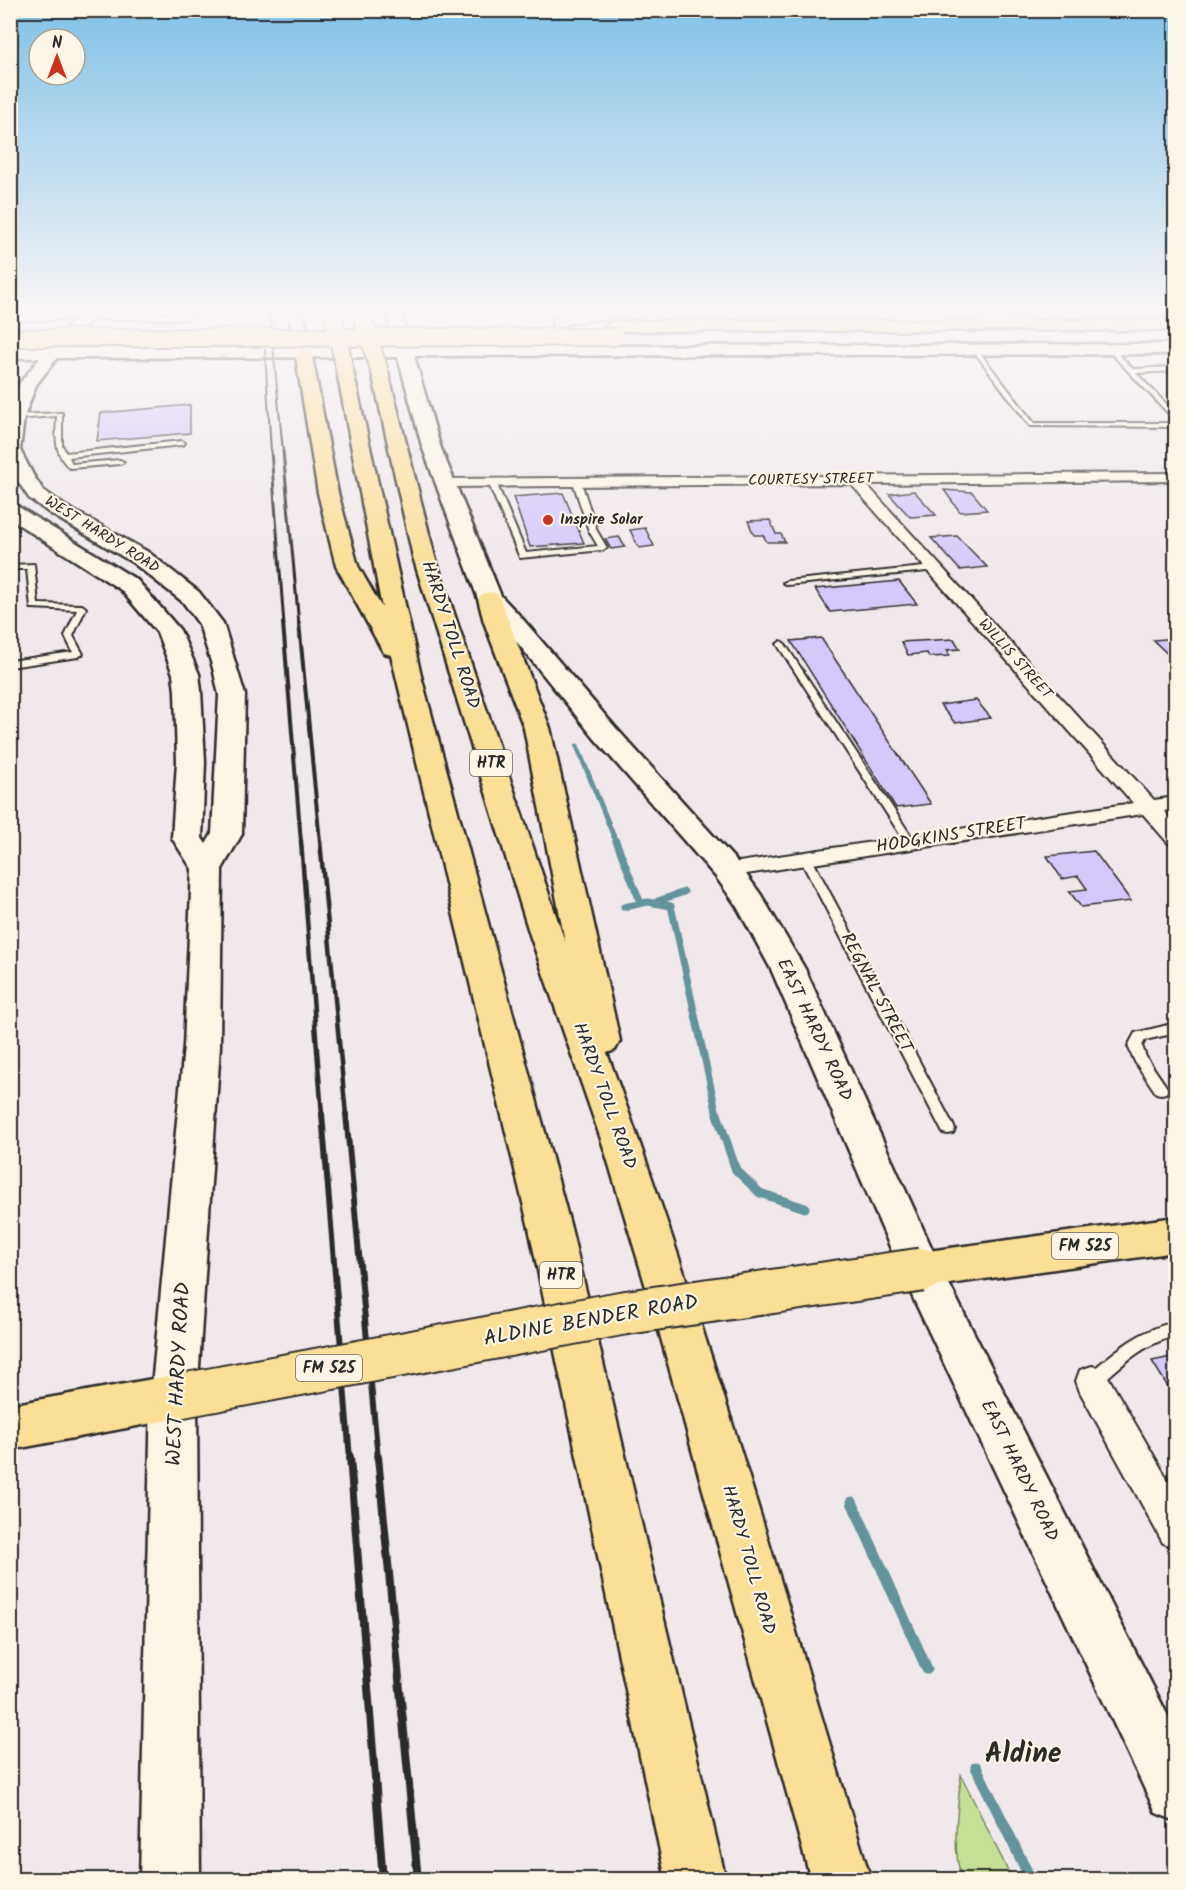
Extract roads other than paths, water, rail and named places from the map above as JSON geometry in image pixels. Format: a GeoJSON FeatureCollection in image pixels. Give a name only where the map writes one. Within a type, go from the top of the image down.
{"type":"FeatureCollection","features":[{"type":"Feature","properties":{"kind":"main road","name":"WEST HARDY ROAD"},"geometry":{"type":"LineString","coordinates":[[21,402],[15,417],[11,450],[23,475],[36,494],[58,510],[140,557],[191,597],[211,623],[226,668],[232,695],[227,834],[207,869],[202,1046],[174,1397],[170,1880]]}},
{"type":"Feature","properties":{"kind":"main road"},"geometry":{"type":"LineString","coordinates":[[312,402],[328,493],[347,566],[408,676]]}},
{"type":"Feature","properties":{"kind":"main road","name":"HTR"},"geometry":{"type":"LineString","coordinates":[[351,402],[408,676],[550,1228],[696,1880]]}},
{"type":"Feature","properties":{"kind":"main road","name":"HARDY TOLL ROAD"},"geometry":{"type":"LineString","coordinates":[[387,402],[428,568],[546,935],[623,1148],[678,1320],[841,1880]]}},
{"type":"Feature","properties":{"kind":"main road","name":"EAST HARDY ROAD"},"geometry":{"type":"LineString","coordinates":[[419,402],[432,446],[490,600],[512,621],[605,733],[728,870],[750,902],[788,969],[921,1270],[1176,1793]]}},
{"type":"Feature","properties":{"kind":"main road","name":"WEST HARDY ROAD"},"geometry":{"type":"LineString","coordinates":[[10,510],[129,585],[168,630],[179,653],[188,691],[191,762],[188,838],[207,869]]}},
{"type":"Feature","properties":{"kind":"main road"},"geometry":{"type":"LineString","coordinates":[[490,600],[496,622],[537,728],[623,1148]]}},
{"type":"Feature","properties":{"kind":"main road"},"geometry":{"type":"LineString","coordinates":[[179,653],[219,652]]}},
{"type":"Feature","properties":{"kind":"main road","name":"ALDINE BENDER ROAD"},"geometry":{"type":"LineString","coordinates":[[10,1428],[623,1313],[1176,1234]]}},
{"type":"Feature","properties":{"kind":"street","name":"COURTESY STREET"},"geometry":{"type":"LineString","coordinates":[[446,483],[1176,477]]}},
{"type":"Feature","properties":{"kind":"street","name":"WILLIS STREET"},"geometry":{"type":"LineString","coordinates":[[855,480],[1176,838]]}},
{"type":"Feature","properties":{"kind":"street","name":"HODGKINS STREET"},"geometry":{"type":"LineString","coordinates":[[728,870],[1176,803]]}},
{"type":"Feature","properties":{"kind":"street"},"geometry":{"type":"LineString","coordinates":[[1092,1381],[1176,1530]]}},
{"type":"Feature","properties":{"kind":"lane"},"geometry":{"type":"LineString","coordinates":[[1015,402],[1032,425],[1176,425]]}},
{"type":"Feature","properties":{"kind":"lane"},"geometry":{"type":"LineString","coordinates":[[1162,402],[1174,414]]}},
{"type":"Feature","properties":{"kind":"lane"},"geometry":{"type":"LineString","coordinates":[[15,417],[60,414],[59,445],[70,466],[120,462]]}},
{"type":"Feature","properties":{"kind":"lane"},"geometry":{"type":"LineString","coordinates":[[64,454],[182,443]]}},
{"type":"Feature","properties":{"kind":"lane"},"geometry":{"type":"LineString","coordinates":[[492,482],[523,556],[603,548],[593,531],[577,482]]}},
{"type":"Feature","properties":{"kind":"lane"},"geometry":{"type":"LineString","coordinates":[[10,567],[31,566],[34,606],[82,608],[69,636],[78,654],[10,664]]}},
{"type":"Feature","properties":{"kind":"lane"},"geometry":{"type":"LineString","coordinates":[[787,582],[934,568]]}},
{"type":"Feature","properties":{"kind":"lane"},"geometry":{"type":"LineString","coordinates":[[782,644],[910,842]]}},
{"type":"Feature","properties":{"kind":"lane","name":"REGNAL STREET"},"geometry":{"type":"LineString","coordinates":[[804,857],[948,1129]]}},
{"type":"Feature","properties":{"kind":"lane"},"geometry":{"type":"LineString","coordinates":[[1161,1089],[1140,1059],[1135,1046],[1140,1036],[1176,1028]]}},
{"type":"Feature","properties":{"kind":"lane"},"geometry":{"type":"LineString","coordinates":[[1092,1381],[1131,1348],[1167,1330],[1176,1329]]}},
{"type":"Feature","properties":{"kind":"waterway"},"geometry":{"type":"LineString","coordinates":[[577,746],[616,842]]}},
{"type":"Feature","properties":{"kind":"waterway"},"geometry":{"type":"LineString","coordinates":[[616,841],[640,901]]}},
{"type":"Feature","properties":{"kind":"waterway"},"geometry":{"type":"LineString","coordinates":[[658,901],[684,892]]}},
{"type":"Feature","properties":{"kind":"waterway"},"geometry":{"type":"LineString","coordinates":[[624,907],[648,902],[671,906],[717,1115]]}},
{"type":"Feature","properties":{"kind":"waterway"},"geometry":{"type":"LineString","coordinates":[[717,1114],[736,1170],[760,1193],[805,1208]]}},
{"type":"Feature","properties":{"kind":"waterway"},"geometry":{"type":"LineString","coordinates":[[852,1502],[927,1669]]}},
{"type":"Feature","properties":{"kind":"waterway"},"geometry":{"type":"LineString","coordinates":[[976,1767],[1031,1880]]}},
{"type":"Feature","properties":{"kind":"railway"},"geometry":{"type":"LineString","coordinates":[[268,402],[271,452]]}},
{"type":"Feature","properties":{"kind":"railway"},"geometry":{"type":"LineString","coordinates":[[278,402],[283,452]]}},
{"type":"Feature","properties":{"kind":"railway"},"geometry":{"type":"LineString","coordinates":[[271,451],[284,625]]}},
{"type":"Feature","properties":{"kind":"railway"},"geometry":{"type":"LineString","coordinates":[[283,451],[299,625]]}},
{"type":"Feature","properties":{"kind":"railway"},"geometry":{"type":"LineString","coordinates":[[283,623],[301,842]]}},
{"type":"Feature","properties":{"kind":"railway"},"geometry":{"type":"LineString","coordinates":[[299,623],[320,842]]}},
{"type":"Feature","properties":{"kind":"railway"},"geometry":{"type":"LineString","coordinates":[[301,841],[322,1115]]}},
{"type":"Feature","properties":{"kind":"railway"},"geometry":{"type":"LineString","coordinates":[[320,841],[346,1115]]}},
{"type":"Feature","properties":{"kind":"railway"},"geometry":{"type":"LineString","coordinates":[[322,1114],[350,1459]]}},
{"type":"Feature","properties":{"kind":"railway"},"geometry":{"type":"LineString","coordinates":[[346,1114],[378,1459]]}},
{"type":"Feature","properties":{"kind":"railway"},"geometry":{"type":"LineString","coordinates":[[350,1457],[383,1880]]}},
{"type":"Feature","properties":{"kind":"railway"},"geometry":{"type":"LineString","coordinates":[[378,1457],[418,1880]]}},
{"type":"Feature","properties":{"kind":"place","name":"Inspire Solar"},"geometry":{"type":"Point","coordinates":[548,520]}},
{"type":"Feature","properties":{"kind":"district","name":"Aldine"},"geometry":{"type":"Point","coordinates":[1023,1754]}}]}
